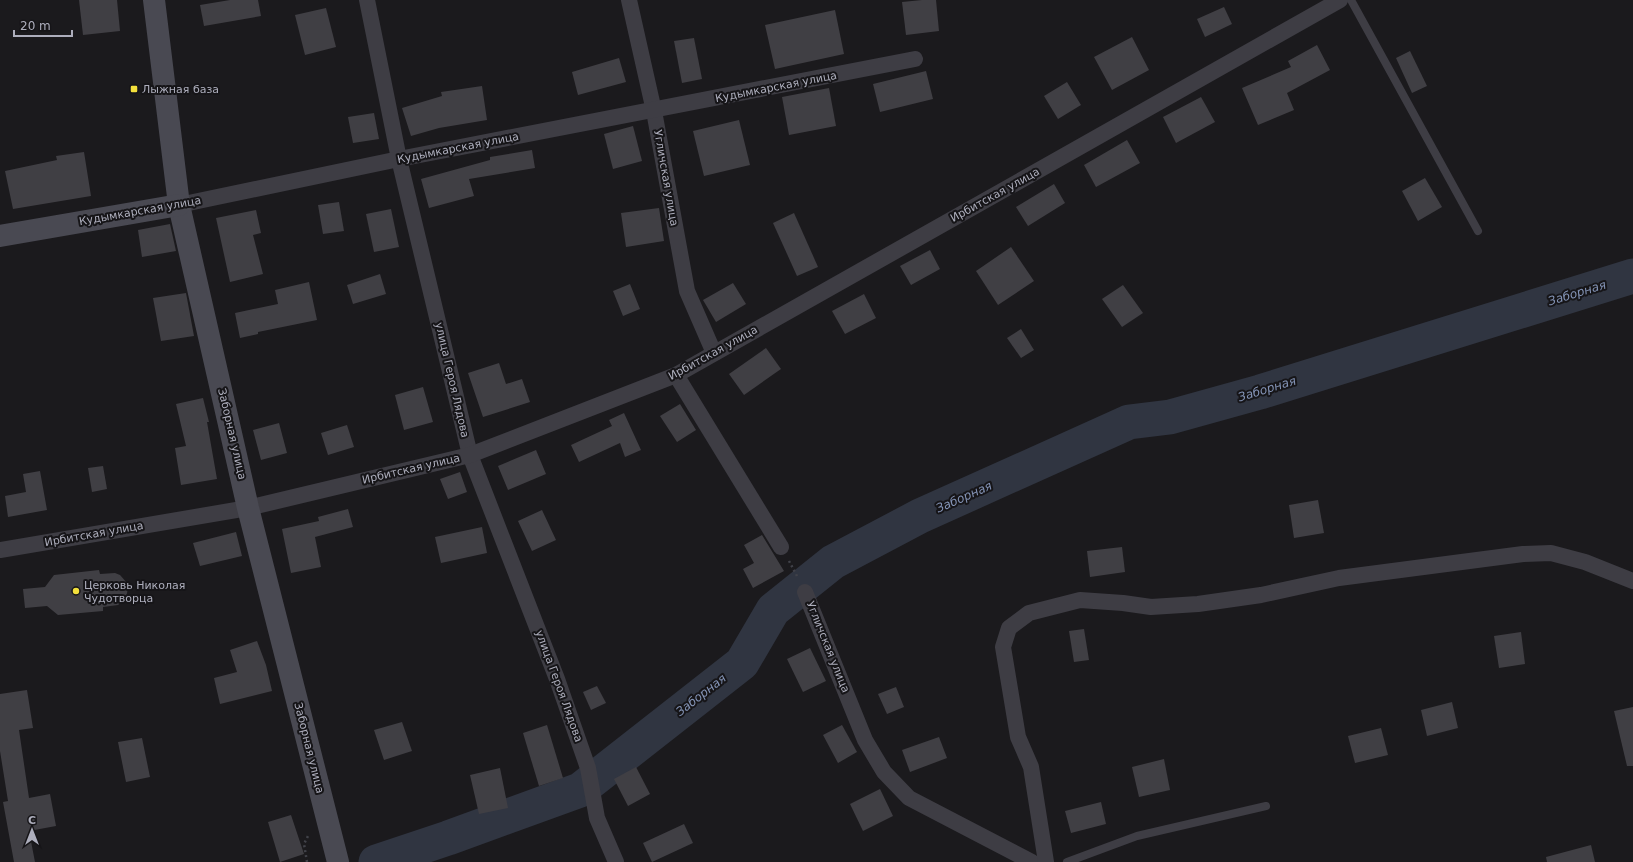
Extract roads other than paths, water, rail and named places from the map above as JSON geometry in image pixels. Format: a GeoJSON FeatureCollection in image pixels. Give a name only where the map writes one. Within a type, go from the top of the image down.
{"type":"FeatureCollection","features":[{"type":"Feature","properties":{"kind":"street","name":"Заборная улица"},"geometry":{"type":"LineString","coordinates":[[154,0],[179,205],[248,508],[338,862]]}},
{"type":"Feature","properties":{"kind":"street","name":"улица Героя Лядова"},"geometry":{"type":"LineString","coordinates":[[367,0],[400,159],[470,455],[557,679],[588,768],[597,818],[616,862]]}},
{"type":"Feature","properties":{"kind":"street","name":"Угличская улица"},"geometry":{"type":"LineString","coordinates":[[629,0],[654,111],[687,291],[714,353]]}},
{"type":"Feature","properties":{"kind":"street","name":"Ирбитская улица"},"geometry":{"type":"LineString","coordinates":[[0,550],[248,508],[470,455],[676,375],[1340,0]]}},
{"type":"Feature","properties":{"kind":"street","name":"Кудымкарская улица"},"geometry":{"type":"LineString","coordinates":[[0,236],[179,205],[400,159],[915,60]]}},
{"type":"Feature","properties":{"kind":"street"},"geometry":{"type":"LineString","coordinates":[[676,375],[781,547]]}},
{"type":"Feature","properties":{"kind":"street"},"geometry":{"type":"LineString","coordinates":[[1046,862],[1031,767],[1018,737],[1003,647],[1009,628],[1029,613],[1080,600],[1123,603],[1151,607],[1198,604],[1261,594],[1338,578],[1523,554],[1551,553],[1585,562],[1633,581]]}},
{"type":"Feature","properties":{"kind":"street","name":"Угличская улица"},"geometry":{"type":"LineString","coordinates":[[805,592],[865,740],[884,772],[909,798],[1032,862]]}},
{"type":"Feature","properties":{"kind":"lane"},"geometry":{"type":"LineString","coordinates":[[1351,0],[1478,231]]}},
{"type":"Feature","properties":{"kind":"lane"},"geometry":{"type":"LineString","coordinates":[[1067,862],[1136,836],[1266,806]]}},
{"type":"Feature","properties":{"kind":"waterway","name":"Заборная"},"geometry":{"type":"LineString","coordinates":[[376,862],[448,838],[580,790],[742,663],[773,610],[833,562],[920,516],[1129,422],[1170,417],[1260,392],[1633,276]]}},
{"type":"Feature","properties":{"kind":"place","name":"Лыжная база"},"geometry":{"type":"Point","coordinates":[134,89]}},
{"type":"Feature","properties":{"kind":"place","name":"Церковь Николая Чудотворца"},"geometry":{"type":"Point","coordinates":[76,591]}}]}
